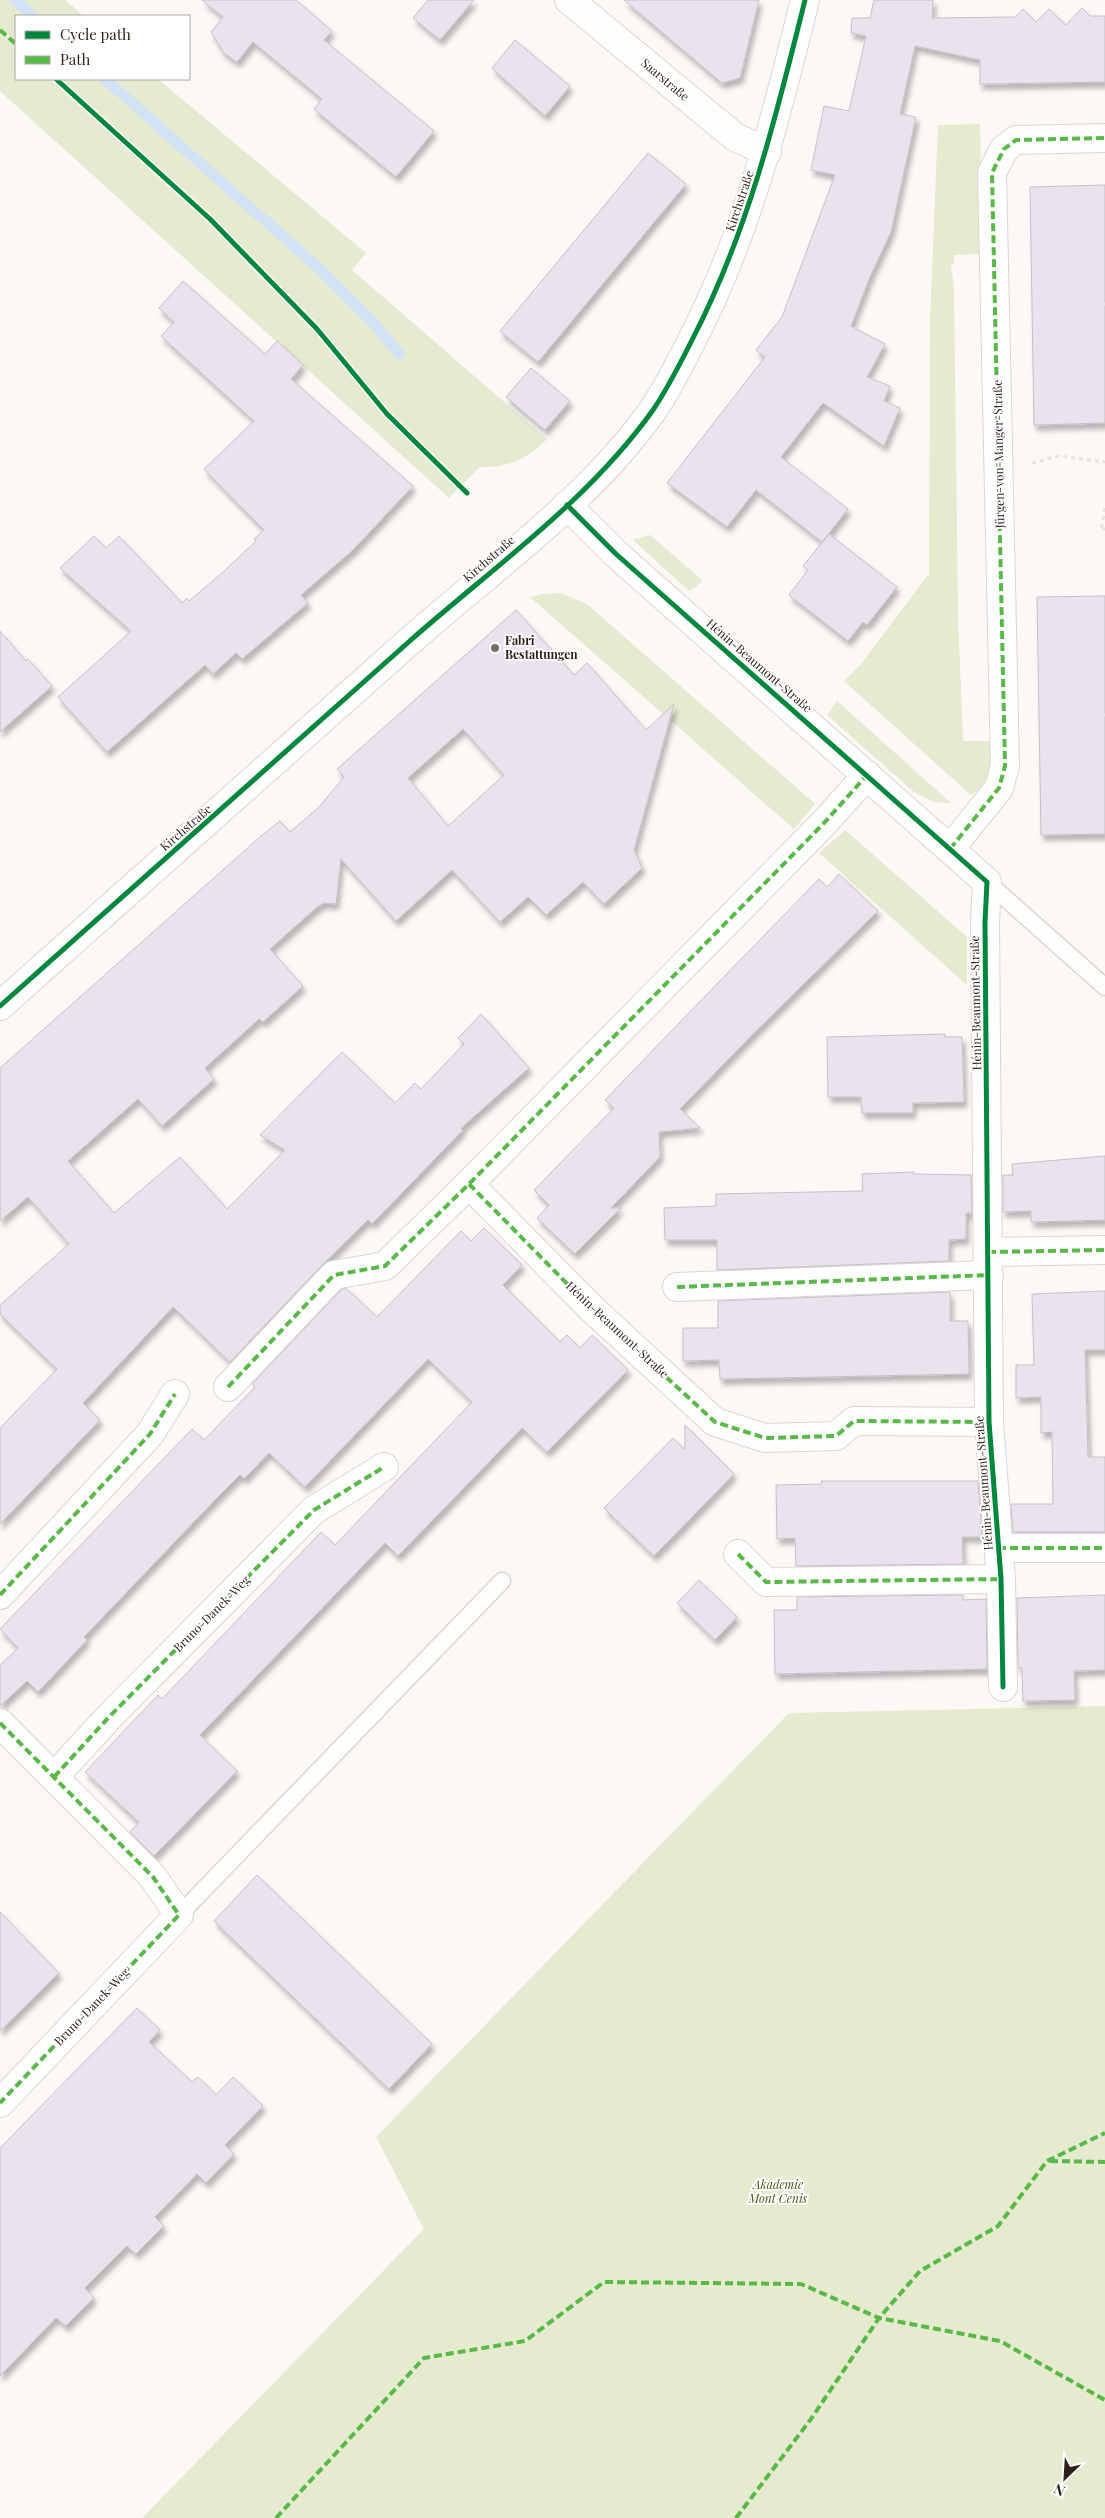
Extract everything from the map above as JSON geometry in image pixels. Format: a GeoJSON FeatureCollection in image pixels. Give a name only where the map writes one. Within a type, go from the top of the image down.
{"type":"FeatureCollection","features":[{"type":"Feature","properties":{"kind":"street","name":"Saarstraße"},"geometry":{"type":"LineString","coordinates":[[569,0],[735,137],[766,152]]}},
{"type":"Feature","properties":{"kind":"street","name":"Kirchstraße"},"geometry":{"type":"LineString","coordinates":[[0,1006],[414,637],[567,505],[623,448],[654,409],[674,376],[727,268],[766,152],[806,0]]}},
{"type":"Feature","properties":{"kind":"street","name":"Jürgen-von-Manger-Straße"},"geometry":{"type":"LineString","coordinates":[[950,849],[999,788],[1004,766],[992,173],[1004,149],[1016,140],[1105,138]]}},
{"type":"Feature","properties":{"kind":"street","name":"Hénin-Beaumont-Straße"},"geometry":{"type":"LineString","coordinates":[[567,505],[616,554],[987,882],[985,922],[989,1422],[1001,1579],[1003,1687]]}},
{"type":"Feature","properties":{"kind":"street"},"geometry":{"type":"LineString","coordinates":[[228,1387],[334,1275],[385,1266],[469,1184],[824,823],[867,775]]}},
{"type":"Feature","properties":{"kind":"street","name":"Hénin-Beaumont-Straße"},"geometry":{"type":"LineString","coordinates":[[469,1184],[590,1306],[715,1422],[765,1438],[836,1436],[854,1421],[989,1422]]}},
{"type":"Feature","properties":{"kind":"street"},"geometry":{"type":"LineString","coordinates":[[678,1287],[989,1264],[1105,1250]]}},
{"type":"Feature","properties":{"kind":"street"},"geometry":{"type":"LineString","coordinates":[[0,1595],[150,1434],[174,1394]]}},
{"type":"Feature","properties":{"kind":"street","name":"Bruno-Danek-Weg"},"geometry":{"type":"LineString","coordinates":[[54,1777],[109,1718],[314,1510],[384,1467]]}},
{"type":"Feature","properties":{"kind":"street","name":"Hénin-Beaumont-Straße"},"geometry":{"type":"LineString","coordinates":[[998,1548],[1105,1548]]}},
{"type":"Feature","properties":{"kind":"street"},"geometry":{"type":"LineString","coordinates":[[738,1554],[766,1582],[1001,1579]]}},
{"type":"Feature","properties":{"kind":"street"},"geometry":{"type":"LineString","coordinates":[[0,1723],[153,1877],[179,1915]]}},
{"type":"Feature","properties":{"kind":"street","name":"Bruno-Danek-Weg"},"geometry":{"type":"LineString","coordinates":[[0,2102],[179,1915]]}},
{"type":"Feature","properties":{"kind":"lane","name":"Hénin-Beaumont-Straße"},"geometry":{"type":"LineString","coordinates":[[987,882],[1105,986]]}},
{"type":"Feature","properties":{"kind":"lane"},"geometry":{"type":"LineString","coordinates":[[179,1915],[502,1581]]}},
{"type":"Feature","properties":{"kind":"path"},"geometry":{"type":"LineString","coordinates":[[1095,304],[1105,304]]}},
{"type":"Feature","properties":{"kind":"path"},"geometry":{"type":"LineString","coordinates":[[999,465],[1028,464],[1059,456],[1105,462]]}},
{"type":"Feature","properties":{"kind":"path"},"geometry":{"type":"LineString","coordinates":[[1105,508],[1101,530],[1105,529]]}},
{"type":"Feature","properties":{"kind":"green space"},"geometry":{"type":"Polygon","coordinates":[[[0,0],[65,0],[83,15],[15,15],[15,80],[159,80],[366,253],[352,270],[547,439],[525,457],[516,461],[499,466],[480,467],[449,498],[0,91],[0,0]]]}},
{"type":"Feature","properties":{"kind":"green space"},"geometry":{"type":"Polygon","coordinates":[[[980,124],[982,254],[954,255],[954,264],[951,264],[954,289],[958,616],[963,741],[992,741],[992,757],[987,778],[978,790],[971,795],[844,681],[862,663],[929,574],[930,321],[938,125],[980,124]]]}},
{"type":"Feature","properties":{"kind":"green space"},"geometry":{"type":"Polygon","coordinates":[[[650,535],[703,581],[689,591],[633,540],[650,535]]]}},
{"type":"Feature","properties":{"kind":"green space"},"geometry":{"type":"Polygon","coordinates":[[[561,593],[588,605],[815,804],[794,829],[530,597],[561,593]]]}},
{"type":"Feature","properties":{"kind":"green space"},"geometry":{"type":"Polygon","coordinates":[[[837,701],[951,803],[934,802],[914,792],[827,715],[837,701]]]}},
{"type":"Feature","properties":{"kind":"green space"},"geometry":{"type":"Polygon","coordinates":[[[845,830],[967,937],[967,985],[819,853],[845,830]]]}},
{"type":"Feature","properties":{"kind":"green space","name":"Akademie Mont Cenis"},"geometry":{"type":"Polygon","coordinates":[[[1105,1706],[1105,2518],[142,2518],[424,2229],[376,2137],[789,1713],[1105,1706]]]}},
{"type":"Feature","properties":{"kind":"building"},"geometry":{"type":"Polygon","coordinates":[[[202,0],[296,0],[332,31],[324,40],[434,131],[396,177],[314,109],[322,99],[253,42],[237,62],[224,53],[211,32],[223,17],[202,0]]]}},
{"type":"Feature","properties":{"kind":"building"},"geometry":{"type":"Polygon","coordinates":[[[428,0],[474,0],[440,40],[413,18],[428,0]]]}},
{"type":"Feature","properties":{"kind":"building"},"geometry":{"type":"Polygon","coordinates":[[[624,0],[759,0],[740,78],[722,83],[624,0]]]}},
{"type":"Feature","properties":{"kind":"building"},"geometry":{"type":"Polygon","coordinates":[[[874,0],[933,0],[932,18],[1015,17],[1023,9],[1036,22],[1049,9],[1066,25],[1082,8],[1090,16],[1105,16],[1105,82],[980,84],[980,60],[915,46],[900,114],[916,117],[891,232],[870,277],[851,326],[885,344],[867,377],[890,386],[884,401],[900,408],[884,446],[823,403],[781,457],[848,509],[822,542],[756,490],[727,527],[667,483],[765,357],[756,350],[782,317],[835,175],[811,170],[824,106],[849,111],[866,36],[851,33],[852,18],[870,18],[874,0]]]}},
{"type":"Feature","properties":{"kind":"building"},"geometry":{"type":"Polygon","coordinates":[[[515,40],[570,86],[545,116],[492,68],[515,40]]]}},
{"type":"Feature","properties":{"kind":"building"},"geometry":{"type":"Polygon","coordinates":[[[648,153],[686,184],[538,362],[500,331],[648,153]]]}},
{"type":"Feature","properties":{"kind":"building"},"geometry":{"type":"Polygon","coordinates":[[[1105,185],[1105,423],[1034,425],[1030,187],[1105,185]]]}},
{"type":"Feature","properties":{"kind":"building"},"geometry":{"type":"Polygon","coordinates":[[[183,281],[265,354],[277,341],[303,365],[291,379],[413,486],[353,550],[301,595],[308,603],[242,659],[236,653],[213,674],[205,665],[107,752],[58,697],[131,631],[60,568],[94,536],[106,548],[119,536],[182,603],[187,598],[189,601],[223,572],[256,541],[254,539],[264,530],[204,469],[254,421],[161,336],[174,322],[159,308],[183,281]]]}},
{"type":"Feature","properties":{"kind":"building"},"geometry":{"type":"Polygon","coordinates":[[[531,368],[570,401],[545,430],[506,397],[531,368]]]}},
{"type":"Feature","properties":{"kind":"building"},"geometry":{"type":"Polygon","coordinates":[[[829,534],[897,587],[867,625],[863,622],[848,641],[789,595],[808,570],[803,566],[829,534]]]}},
{"type":"Feature","properties":{"kind":"building"},"geometry":{"type":"Polygon","coordinates":[[[1105,596],[1105,834],[1041,835],[1037,597],[1105,596]]]}},
{"type":"Feature","properties":{"kind":"building"},"geometry":{"type":"Polygon","coordinates":[[[516,610],[574,675],[587,663],[646,730],[674,704],[634,850],[642,868],[604,904],[583,882],[546,915],[528,897],[500,922],[452,870],[396,921],[341,859],[336,904],[324,903],[316,908],[270,949],[303,986],[263,1022],[259,1019],[205,1068],[214,1079],[162,1126],[138,1099],[68,1161],[114,1213],[180,1157],[227,1209],[285,1150],[260,1135],[342,1052],[395,1103],[415,1083],[421,1089],[464,1044],[458,1038],[481,1014],[529,1068],[461,1128],[463,1130],[372,1224],[368,1220],[323,1264],[230,1362],[173,1307],[83,1403],[100,1420],[0,1524],[0,1428],[57,1369],[0,1314],[0,1305],[69,1244],[28,1197],[0,1221],[0,1068],[261,836],[280,821],[290,832],[319,807],[344,777],[337,769],[516,610]],[[463,729],[408,778],[448,826],[504,775],[463,729]]]}},
{"type":"Feature","properties":{"kind":"building"},"geometry":{"type":"Polygon","coordinates":[[[0,631],[26,661],[28,659],[52,686],[0,732],[0,631]]]}},
{"type":"Feature","properties":{"kind":"building"},"geometry":{"type":"Polygon","coordinates":[[[839,874],[878,911],[680,1109],[700,1128],[659,1132],[660,1157],[611,1208],[621,1208],[575,1254],[537,1218],[549,1205],[534,1190],[614,1108],[605,1100],[679,1023],[819,879],[827,887],[839,874]]]}},
{"type":"Feature","properties":{"kind":"building"},"geometry":{"type":"Polygon","coordinates":[[[945,1034],[945,1037],[962,1037],[964,1102],[913,1103],[913,1113],[862,1113],[861,1097],[828,1097],[827,1037],[945,1034]]]}},
{"type":"Feature","properties":{"kind":"building"},"geometry":{"type":"Polygon","coordinates":[[[1105,1156],[1105,1220],[1031,1222],[1031,1211],[1003,1212],[1003,1175],[1013,1175],[1012,1164],[1105,1156]]]}},
{"type":"Feature","properties":{"kind":"building"},"geometry":{"type":"Polygon","coordinates":[[[914,1172],[914,1174],[971,1175],[972,1213],[966,1213],[966,1239],[949,1240],[949,1261],[717,1270],[717,1240],[665,1240],[664,1208],[716,1206],[716,1194],[863,1191],[862,1174],[914,1172]]]}},
{"type":"Feature","properties":{"kind":"building"},"geometry":{"type":"Polygon","coordinates":[[[484,1228],[522,1265],[503,1285],[560,1342],[567,1335],[580,1348],[592,1335],[628,1370],[547,1452],[522,1428],[398,1556],[385,1543],[200,1735],[237,1771],[154,1856],[130,1832],[139,1822],[85,1772],[158,1695],[162,1699],[321,1532],[335,1545],[472,1402],[428,1359],[305,1487],[269,1453],[244,1479],[240,1475],[213,1502],[84,1637],[87,1640],[38,1692],[27,1681],[0,1706],[0,1665],[18,1648],[0,1629],[192,1429],[204,1440],[255,1387],[252,1384],[342,1289],[347,1289],[377,1317],[461,1231],[471,1241],[484,1228]]]}},
{"type":"Feature","properties":{"kind":"building"},"geometry":{"type":"Polygon","coordinates":[[[1105,1291],[1105,1350],[1085,1350],[1088,1457],[1105,1457],[1105,1532],[1013,1532],[1011,1504],[1053,1504],[1052,1432],[1041,1433],[1041,1397],[1016,1398],[1016,1365],[1034,1365],[1032,1294],[1105,1291]]]}},
{"type":"Feature","properties":{"kind":"building"},"geometry":{"type":"Polygon","coordinates":[[[950,1292],[950,1321],[968,1321],[969,1374],[720,1379],[719,1360],[683,1361],[683,1328],[718,1328],[718,1301],[950,1292]]]}},
{"type":"Feature","properties":{"kind":"building"},"geometry":{"type":"Polygon","coordinates":[[[685,1425],[734,1474],[654,1556],[604,1508],[673,1438],[685,1450],[685,1425]]]}},
{"type":"Feature","properties":{"kind":"building"},"geometry":{"type":"Polygon","coordinates":[[[821,1481],[978,1481],[982,1537],[962,1537],[963,1564],[796,1566],[795,1538],[777,1539],[776,1485],[822,1484],[821,1481]]]}},
{"type":"Feature","properties":{"kind":"building"},"geometry":{"type":"Polygon","coordinates":[[[699,1580],[737,1617],[715,1640],[677,1603],[699,1580]]]}},
{"type":"Feature","properties":{"kind":"building"},"geometry":{"type":"Polygon","coordinates":[[[963,1595],[963,1600],[986,1599],[987,1669],[775,1674],[774,1610],[797,1610],[797,1597],[963,1595]]]}},
{"type":"Feature","properties":{"kind":"building"},"geometry":{"type":"Polygon","coordinates":[[[1105,1595],[1105,1670],[1074,1671],[1075,1700],[1023,1701],[1022,1668],[1018,1668],[1017,1598],[1105,1595]]]}},
{"type":"Feature","properties":{"kind":"building"},"geometry":{"type":"Polygon","coordinates":[[[257,1875],[432,2044],[389,2089],[214,1921],[257,1875]]]}},
{"type":"Feature","properties":{"kind":"building"},"geometry":{"type":"Polygon","coordinates":[[[0,1912],[59,1973],[0,2031],[0,1912]]]}},
{"type":"Feature","properties":{"kind":"building"},"geometry":{"type":"Polygon","coordinates":[[[137,2008],[160,2030],[149,2042],[192,2082],[198,2077],[216,2095],[233,2077],[263,2106],[225,2145],[234,2154],[206,2183],[197,2174],[155,2217],[164,2226],[136,2254],[127,2246],[85,2288],[94,2298],[66,2326],[56,2318],[0,2376],[0,2148],[137,2008]]]}},
{"type":"Feature","properties":{"kind":"waterway"},"geometry":{"type":"LineString","coordinates":[[15,0],[32,15]]}},
{"type":"Feature","properties":{"kind":"waterway"},"geometry":{"type":"LineString","coordinates":[[106,80],[322,271],[374,323],[399,354]]}},
{"type":"Feature","properties":{"kind":"marked path"},"geometry":{"type":"LineString","coordinates":[[0,30],[15,43]]}},
{"type":"Feature","properties":{"kind":"marked path"},"geometry":{"type":"LineString","coordinates":[[950,849],[999,788],[1005,766],[992,173],[1004,149],[1016,140],[1105,138]]}},
{"type":"Feature","properties":{"kind":"marked path"},"geometry":{"type":"LineString","coordinates":[[228,1387],[334,1275],[385,1266],[469,1184],[824,823],[867,775]]}},
{"type":"Feature","properties":{"kind":"marked path"},"geometry":{"type":"LineString","coordinates":[[469,1184],[590,1307],[715,1422],[765,1438],[836,1436],[854,1421],[989,1422]]}},
{"type":"Feature","properties":{"kind":"marked path"},"geometry":{"type":"LineString","coordinates":[[988,1252],[1105,1250]]}},
{"type":"Feature","properties":{"kind":"marked path"},"geometry":{"type":"LineString","coordinates":[[677,1287],[989,1275]]}},
{"type":"Feature","properties":{"kind":"marked path"},"geometry":{"type":"LineString","coordinates":[[0,1595],[150,1434],[175,1394]]}},
{"type":"Feature","properties":{"kind":"marked path"},"geometry":{"type":"LineString","coordinates":[[54,1777],[109,1717],[314,1510],[384,1467]]}},
{"type":"Feature","properties":{"kind":"marked path"},"geometry":{"type":"LineString","coordinates":[[998,1548],[1105,1548]]}},
{"type":"Feature","properties":{"kind":"marked path"},"geometry":{"type":"LineString","coordinates":[[738,1554],[766,1582],[1001,1579]]}},
{"type":"Feature","properties":{"kind":"marked path"},"geometry":{"type":"LineString","coordinates":[[0,1723],[153,1877],[179,1915],[0,2103]]}},
{"type":"Feature","properties":{"kind":"marked path"},"geometry":{"type":"LineString","coordinates":[[736,2518],[811,2419],[879,2318],[920,2271],[998,2226],[1047,2161],[1105,2133]]}},
{"type":"Feature","properties":{"kind":"marked path"},"geometry":{"type":"LineString","coordinates":[[1050,2161],[1105,2162]]}},
{"type":"Feature","properties":{"kind":"marked path"},"geometry":{"type":"LineString","coordinates":[[276,2518],[424,2358],[525,2341],[604,2282],[801,2284],[879,2318],[1000,2341],[1105,2400]]}},
{"type":"Feature","properties":{"kind":"cycle path"},"geometry":{"type":"LineString","coordinates":[[0,1006],[412,639],[540,531],[571,503],[628,443],[653,410],[674,376],[712,299],[729,258],[759,173],[805,0]]}},
{"type":"Feature","properties":{"kind":"cycle path"},"geometry":{"type":"LineString","coordinates":[[57,80],[210,219],[317,329],[387,414],[467,493]]}},
{"type":"Feature","properties":{"kind":"cycle path"},"geometry":{"type":"LineString","coordinates":[[567,505],[616,554],[987,882],[985,922],[989,1422],[1001,1579],[1003,1687]]}},
{"type":"Feature","properties":{"kind":"place","name":"Fabri Bestattungen"},"geometry":{"type":"Point","coordinates":[495,648]}}]}
